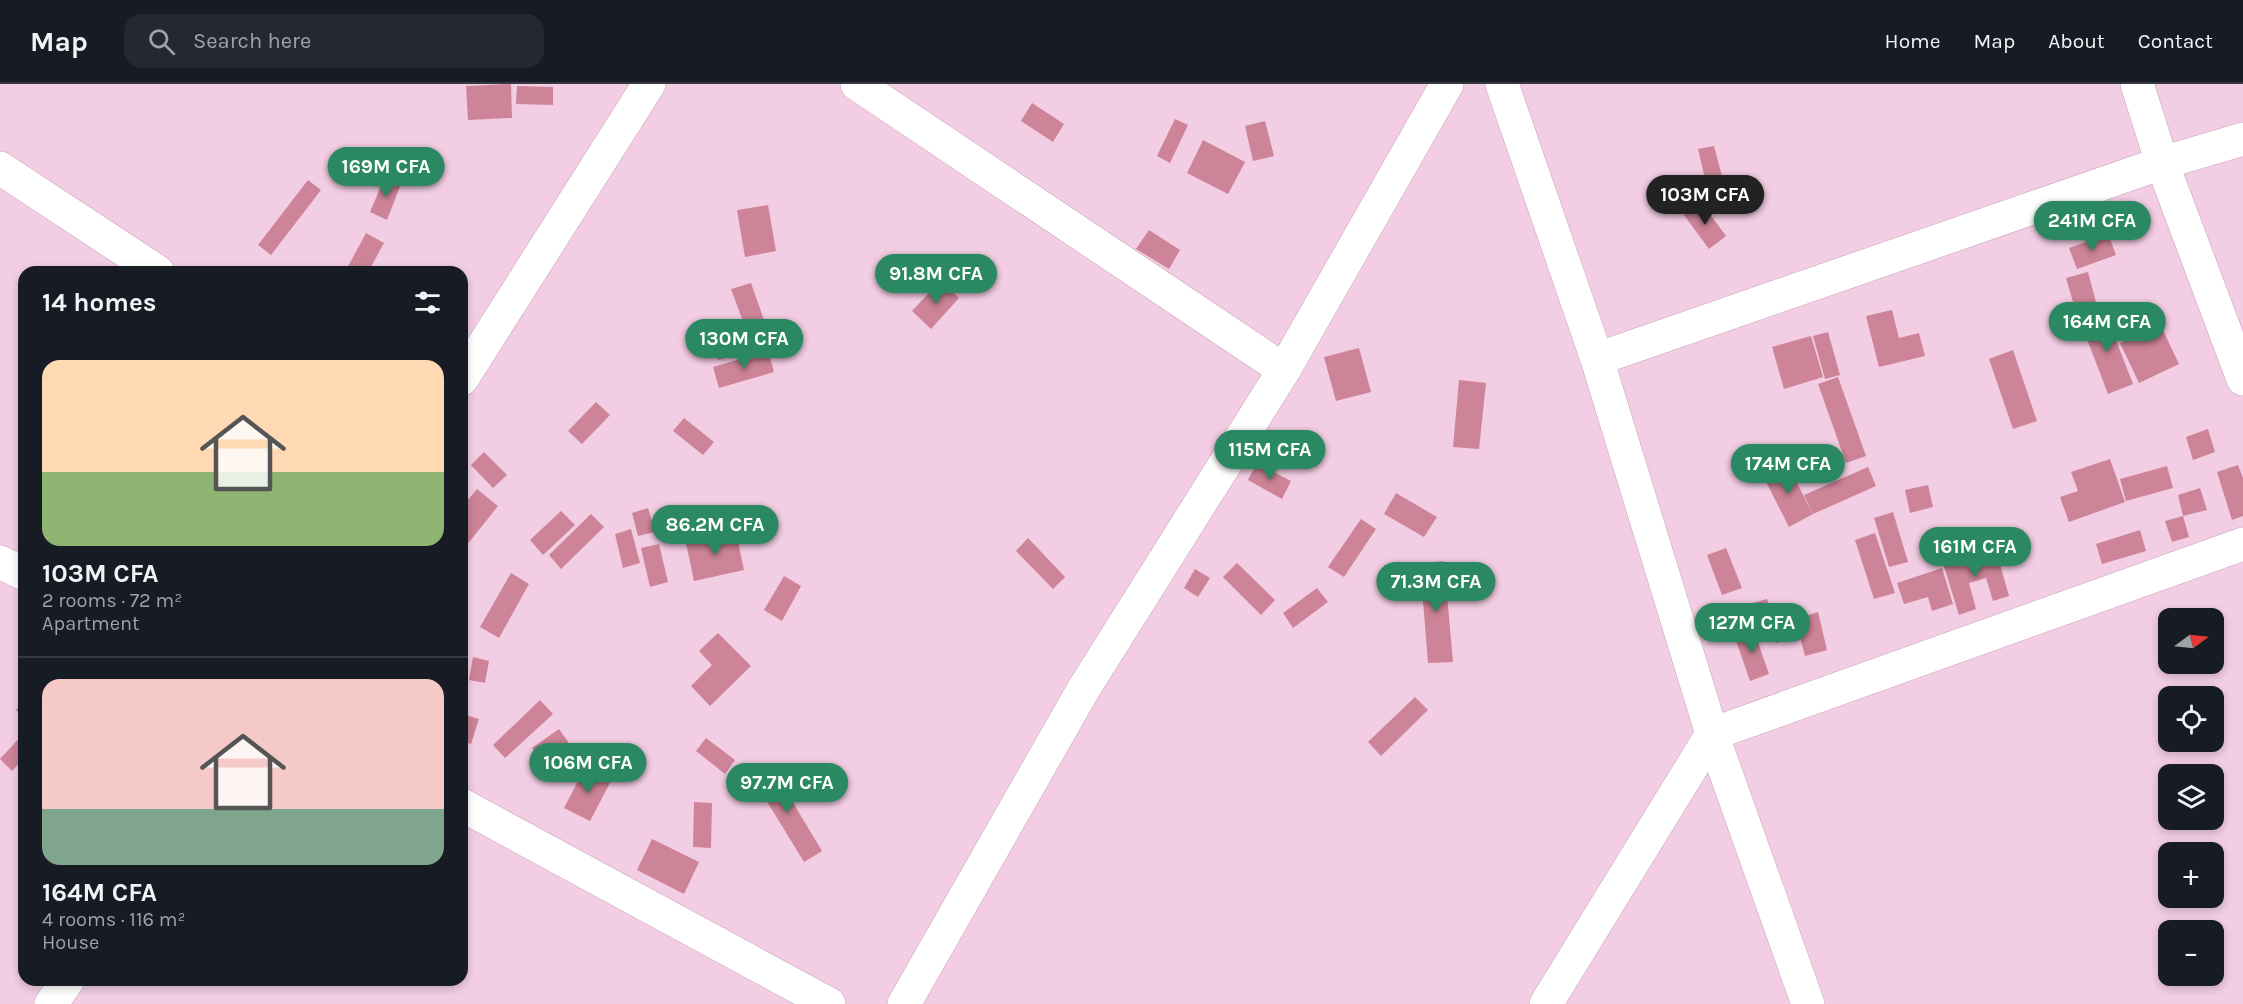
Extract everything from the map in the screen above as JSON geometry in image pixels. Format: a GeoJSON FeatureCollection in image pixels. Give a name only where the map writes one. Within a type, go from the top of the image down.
{"type":"FeatureCollection","features":[{"type":"Feature","properties":{"kind":"street"},"geometry":{"type":"LineString","coordinates":[[468,370],[649,84]]}},
{"type":"Feature","properties":{"kind":"street"},"geometry":{"type":"LineString","coordinates":[[857,84],[1284,370]]}},
{"type":"Feature","properties":{"kind":"street"},"geometry":{"type":"LineString","coordinates":[[904,1004],[1083,690],[1284,370],[1447,84]]}},
{"type":"Feature","properties":{"kind":"street"},"geometry":{"type":"LineString","coordinates":[[1502,84],[1597,359],[1712,734],[1808,1004]]}},
{"type":"Feature","properties":{"kind":"street"},"geometry":{"type":"LineString","coordinates":[[2137,84],[2162,163],[2243,380]]}},
{"type":"Feature","properties":{"kind":"street"},"geometry":{"type":"LineString","coordinates":[[1597,359],[2162,163],[2243,139]]}},
{"type":"Feature","properties":{"kind":"street"},"geometry":{"type":"LineString","coordinates":[[0,168],[149,266]]}},
{"type":"Feature","properties":{"kind":"street"},"geometry":{"type":"LineString","coordinates":[[1546,1004],[1712,734],[2243,544]]}},
{"type":"Feature","properties":{"kind":"street"},"geometry":{"type":"LineString","coordinates":[[0,562],[18,571]]}},
{"type":"Feature","properties":{"kind":"street"},"geometry":{"type":"LineString","coordinates":[[468,808],[829,1004]]}},
{"type":"Feature","properties":{"kind":"street"},"geometry":{"type":"LineString","coordinates":[[51,1004],[64,986]]}},
{"type":"Feature","properties":{"kind":"building"},"geometry":{"type":"Polygon","coordinates":[[[511,84],[512,118],[468,120],[466,86],[511,84]]]}},
{"type":"Feature","properties":{"kind":"building"},"geometry":{"type":"Polygon","coordinates":[[[517,86],[553,87],[553,105],[516,104],[517,86]]]}},
{"type":"Feature","properties":{"kind":"building"},"geometry":{"type":"Polygon","coordinates":[[[1032,103],[1064,124],[1053,142],[1021,121],[1032,103]]]}},
{"type":"Feature","properties":{"kind":"building"},"geometry":{"type":"Polygon","coordinates":[[[1175,119],[1188,125],[1170,163],[1157,156],[1175,119]]]}},
{"type":"Feature","properties":{"kind":"building"},"geometry":{"type":"Polygon","coordinates":[[[1265,121],[1274,156],[1253,161],[1245,126],[1265,121]]]}},
{"type":"Feature","properties":{"kind":"building"},"geometry":{"type":"Polygon","coordinates":[[[1203,140],[1245,162],[1228,194],[1187,173],[1203,140]]]}},
{"type":"Feature","properties":{"kind":"building"},"geometry":{"type":"Polygon","coordinates":[[[1714,146],[1726,191],[1709,196],[1698,149],[1714,146]]]}},
{"type":"Feature","properties":{"kind":"building"},"geometry":{"type":"Polygon","coordinates":[[[385,177],[401,184],[387,220],[370,212],[385,177]]]}},
{"type":"Feature","properties":{"kind":"building"},"geometry":{"type":"Polygon","coordinates":[[[308,180],[321,190],[271,255],[258,245],[308,180]]]}},
{"type":"Feature","properties":{"kind":"building"},"geometry":{"type":"Polygon","coordinates":[[[1701,202],[1726,236],[1709,249],[1684,215],[1701,202]]]}},
{"type":"Feature","properties":{"kind":"building"},"geometry":{"type":"Polygon","coordinates":[[[768,205],[776,251],[745,257],[737,210],[768,205]]]}},
{"type":"Feature","properties":{"kind":"building"},"geometry":{"type":"Polygon","coordinates":[[[1149,230],[1180,250],[1169,269],[1136,249],[1149,230]]]}},
{"type":"Feature","properties":{"kind":"building"},"geometry":{"type":"Polygon","coordinates":[[[366,233],[384,243],[371,266],[348,266],[366,233]]]}},
{"type":"Feature","properties":{"kind":"building"},"geometry":{"type":"Polygon","coordinates":[[[2108,234],[2116,255],[2077,269],[2069,248],[2108,234]]]}},
{"type":"Feature","properties":{"kind":"building"},"geometry":{"type":"Polygon","coordinates":[[[2088,272],[2099,313],[2078,319],[2066,278],[2088,272]]]}},
{"type":"Feature","properties":{"kind":"building"},"geometry":{"type":"Polygon","coordinates":[[[941,280],[959,298],[931,329],[912,311],[941,280]]]}},
{"type":"Feature","properties":{"kind":"building"},"geometry":{"type":"Polygon","coordinates":[[[751,283],[764,320],[745,327],[731,289],[751,283]]]}},
{"type":"Feature","properties":{"kind":"building"},"geometry":{"type":"Polygon","coordinates":[[[1892,310],[1899,338],[1919,333],[1925,356],[1879,367],[1866,316],[1892,310]]]}},
{"type":"Feature","properties":{"kind":"building"},"geometry":{"type":"Polygon","coordinates":[[[2105,312],[2133,384],[2108,394],[2080,321],[2105,312]]]}},
{"type":"Feature","properties":{"kind":"building"},"geometry":{"type":"Polygon","coordinates":[[[765,324],[771,345],[718,360],[712,339],[765,324]]]}},
{"type":"Feature","properties":{"kind":"building"},"geometry":{"type":"Polygon","coordinates":[[[2160,324],[2179,364],[2139,383],[2120,343],[2160,324]]]}},
{"type":"Feature","properties":{"kind":"building"},"geometry":{"type":"Polygon","coordinates":[[[1828,332],[1840,375],[1825,379],[1813,336],[1828,332]]]}},
{"type":"Feature","properties":{"kind":"building"},"geometry":{"type":"Polygon","coordinates":[[[1811,336],[1823,377],[1784,389],[1772,347],[1811,336]]]}},
{"type":"Feature","properties":{"kind":"building"},"geometry":{"type":"Polygon","coordinates":[[[1359,348],[1371,392],[1336,401],[1324,357],[1359,348]]]}},
{"type":"Feature","properties":{"kind":"building"},"geometry":{"type":"Polygon","coordinates":[[[2013,350],[2037,421],[2013,429],[1989,359],[2013,350]]]}},
{"type":"Feature","properties":{"kind":"building"},"geometry":{"type":"Polygon","coordinates":[[[768,351],[774,372],[719,388],[713,367],[768,351]]]}},
{"type":"Feature","properties":{"kind":"building"},"geometry":{"type":"Polygon","coordinates":[[[1838,377],[1866,456],[1846,463],[1818,384],[1838,377]]]}},
{"type":"Feature","properties":{"kind":"building"},"geometry":{"type":"Polygon","coordinates":[[[1459,380],[1486,383],[1479,449],[1453,447],[1459,380]]]}},
{"type":"Feature","properties":{"kind":"building"},"geometry":{"type":"Polygon","coordinates":[[[596,402],[610,415],[582,444],[568,431],[596,402]]]}},
{"type":"Feature","properties":{"kind":"building"},"geometry":{"type":"Polygon","coordinates":[[[684,418],[714,442],[703,455],[673,431],[684,418]]]}},
{"type":"Feature","properties":{"kind":"building"},"geometry":{"type":"Polygon","coordinates":[[[2208,429],[2215,452],[2193,460],[2186,437],[2208,429]]]}},
{"type":"Feature","properties":{"kind":"building"},"geometry":{"type":"Polygon","coordinates":[[[484,452],[507,475],[493,488],[471,465],[484,452]]]}},
{"type":"Feature","properties":{"kind":"building"},"geometry":{"type":"Polygon","coordinates":[[[2110,459],[2125,502],[2069,522],[2060,497],[2078,491],[2071,472],[2110,459]]]}},
{"type":"Feature","properties":{"kind":"building"},"geometry":{"type":"Polygon","coordinates":[[[1257,463],[1291,481],[1282,499],[1248,480],[1257,463]]]}},
{"type":"Feature","properties":{"kind":"building"},"geometry":{"type":"Polygon","coordinates":[[[1787,464],[1813,514],[1789,527],[1763,476],[1787,464]]]}},
{"type":"Feature","properties":{"kind":"building"},"geometry":{"type":"Polygon","coordinates":[[[2238,465],[2243,478],[2243,516],[2232,520],[2217,472],[2238,465]]]}},
{"type":"Feature","properties":{"kind":"building"},"geometry":{"type":"Polygon","coordinates":[[[2167,466],[2173,488],[2126,501],[2120,479],[2167,466]]]}},
{"type":"Feature","properties":{"kind":"building"},"geometry":{"type":"Polygon","coordinates":[[[1868,467],[1876,486],[1813,514],[1804,495],[1868,467]]]}},
{"type":"Feature","properties":{"kind":"building"},"geometry":{"type":"Polygon","coordinates":[[[1928,485],[1933,507],[1910,513],[1905,490],[1928,485]]]}},
{"type":"Feature","properties":{"kind":"building"},"geometry":{"type":"Polygon","coordinates":[[[2200,488],[2207,510],[2183,516],[2178,495],[2200,488]]]}},
{"type":"Feature","properties":{"kind":"building"},"geometry":{"type":"Polygon","coordinates":[[[477,489],[498,506],[468,544],[468,500],[477,489]]]}},
{"type":"Feature","properties":{"kind":"building"},"geometry":{"type":"Polygon","coordinates":[[[1396,493],[1437,517],[1424,537],[1384,514],[1396,493]]]}},
{"type":"Feature","properties":{"kind":"building"},"geometry":{"type":"Polygon","coordinates":[[[648,508],[655,532],[638,536],[632,513],[648,508]]]}},
{"type":"Feature","properties":{"kind":"building"},"geometry":{"type":"Polygon","coordinates":[[[561,511],[575,525],[543,555],[530,540],[561,511]]]}},
{"type":"Feature","properties":{"kind":"building"},"geometry":{"type":"Polygon","coordinates":[[[1893,512],[1908,562],[1889,567],[1874,518],[1893,512]]]}},
{"type":"Feature","properties":{"kind":"building"},"geometry":{"type":"Polygon","coordinates":[[[591,514],[604,527],[561,569],[549,555],[591,514]]]}},
{"type":"Feature","properties":{"kind":"building"},"geometry":{"type":"Polygon","coordinates":[[[2183,516],[2189,537],[2172,542],[2165,521],[2183,516]]]}},
{"type":"Feature","properties":{"kind":"building"},"geometry":{"type":"Polygon","coordinates":[[[1361,519],[1376,529],[1344,577],[1328,567],[1361,519]]]}},
{"type":"Feature","properties":{"kind":"building"},"geometry":{"type":"Polygon","coordinates":[[[631,529],[640,563],[623,568],[615,534],[631,529]]]}},
{"type":"Feature","properties":{"kind":"building"},"geometry":{"type":"Polygon","coordinates":[[[2140,530],[2146,551],[2102,564],[2096,544],[2140,530]]]}},
{"type":"Feature","properties":{"kind":"building"},"geometry":{"type":"Polygon","coordinates":[[[736,532],[744,570],[694,581],[686,543],[736,532]]]}},
{"type":"Feature","properties":{"kind":"building"},"geometry":{"type":"Polygon","coordinates":[[[1875,533],[1895,593],[1874,599],[1855,540],[1875,533]]]}},
{"type":"Feature","properties":{"kind":"building"},"geometry":{"type":"Polygon","coordinates":[[[1028,538],[1065,577],[1053,589],[1016,551],[1028,538]]]}},
{"type":"Feature","properties":{"kind":"building"},"geometry":{"type":"Polygon","coordinates":[[[659,544],[668,582],[650,587],[641,548],[659,544]]]}},
{"type":"Feature","properties":{"kind":"building"},"geometry":{"type":"Polygon","coordinates":[[[1995,547],[2009,596],[1993,601],[1986,578],[1969,583],[1976,609],[1959,615],[1943,563],[1995,547]]]}},
{"type":"Feature","properties":{"kind":"building"},"geometry":{"type":"Polygon","coordinates":[[[1726,548],[1742,588],[1722,595],[1707,555],[1726,548]]]}},
{"type":"Feature","properties":{"kind":"building"},"geometry":{"type":"Polygon","coordinates":[[[1444,561],[1453,662],[1428,663],[1420,564],[1444,561]]]}},
{"type":"Feature","properties":{"kind":"building"},"geometry":{"type":"Polygon","coordinates":[[[1237,563],[1275,600],[1261,615],[1223,577],[1237,563]]]}},
{"type":"Feature","properties":{"kind":"building"},"geometry":{"type":"Polygon","coordinates":[[[1942,568],[1953,604],[1932,611],[1928,597],[1904,604],[1897,583],[1942,568]]]}},
{"type":"Feature","properties":{"kind":"building"},"geometry":{"type":"Polygon","coordinates":[[[1195,569],[1210,578],[1198,597],[1184,588],[1195,569]]]}},
{"type":"Feature","properties":{"kind":"building"},"geometry":{"type":"Polygon","coordinates":[[[511,573],[529,584],[499,638],[480,627],[511,573]]]}},
{"type":"Feature","properties":{"kind":"building"},"geometry":{"type":"Polygon","coordinates":[[[784,576],[801,586],[782,621],[764,610],[784,576]]]}},
{"type":"Feature","properties":{"kind":"building"},"geometry":{"type":"Polygon","coordinates":[[[1317,588],[1328,602],[1293,628],[1283,613],[1317,588]]]}},
{"type":"Feature","properties":{"kind":"building"},"geometry":{"type":"Polygon","coordinates":[[[1767,599],[1773,619],[1734,631],[1727,610],[1767,599]]]}},
{"type":"Feature","properties":{"kind":"building"},"geometry":{"type":"Polygon","coordinates":[[[1818,612],[1827,650],[1805,656],[1799,634],[1806,632],[1802,617],[1818,612]]]}},
{"type":"Feature","properties":{"kind":"building"},"geometry":{"type":"Polygon","coordinates":[[[1790,618],[1795,637],[1776,643],[1771,623],[1790,618]]]}},
{"type":"Feature","properties":{"kind":"building"},"geometry":{"type":"Polygon","coordinates":[[[1753,628],[1769,674],[1750,681],[1734,635],[1753,628]]]}},
{"type":"Feature","properties":{"kind":"building"},"geometry":{"type":"Polygon","coordinates":[[[718,633],[751,666],[710,706],[691,686],[712,665],[699,651],[718,633]]]}},
{"type":"Feature","properties":{"kind":"building"},"geometry":{"type":"Polygon","coordinates":[[[473,657],[489,661],[485,683],[469,680],[473,657]]]}},
{"type":"Feature","properties":{"kind":"building"},"geometry":{"type":"Polygon","coordinates":[[[1415,697],[1428,710],[1381,756],[1368,742],[1415,697]]]}},
{"type":"Feature","properties":{"kind":"building"},"geometry":{"type":"Polygon","coordinates":[[[540,700],[553,714],[505,758],[493,745],[540,700]]]}},
{"type":"Feature","properties":{"kind":"building"},"geometry":{"type":"Polygon","coordinates":[[[468,716],[479,719],[471,744],[468,743],[468,716]]]}},
{"type":"Feature","properties":{"kind":"building"},"geometry":{"type":"Polygon","coordinates":[[[559,729],[576,753],[548,772],[532,748],[559,729]]]}},
{"type":"Feature","properties":{"kind":"building"},"geometry":{"type":"Polygon","coordinates":[[[706,738],[735,760],[725,774],[696,751],[706,738]]]}},
{"type":"Feature","properties":{"kind":"building"},"geometry":{"type":"Polygon","coordinates":[[[18,740],[18,764],[12,771],[0,759],[18,740]]]}},
{"type":"Feature","properties":{"kind":"building"},"geometry":{"type":"Polygon","coordinates":[[[586,766],[612,779],[590,821],[564,808],[586,766]]]}},
{"type":"Feature","properties":{"kind":"building"},"geometry":{"type":"Polygon","coordinates":[[[771,766],[822,851],[804,862],[752,777],[771,766]]]}},
{"type":"Feature","properties":{"kind":"building"},"geometry":{"type":"Polygon","coordinates":[[[694,802],[712,803],[711,848],[693,847],[694,802]]]}},
{"type":"Feature","properties":{"kind":"building"},"geometry":{"type":"Polygon","coordinates":[[[652,839],[699,862],[684,894],[637,870],[652,839]]]}}]}
